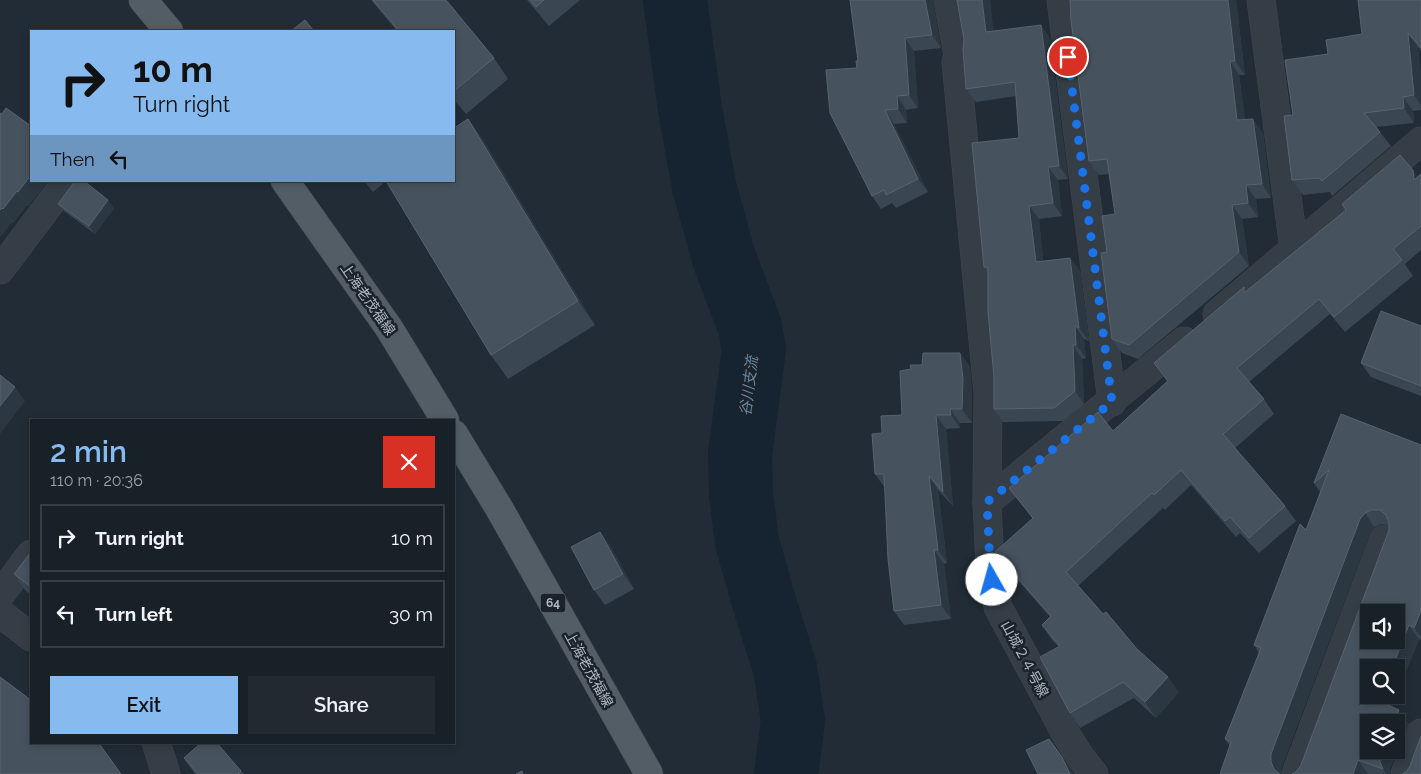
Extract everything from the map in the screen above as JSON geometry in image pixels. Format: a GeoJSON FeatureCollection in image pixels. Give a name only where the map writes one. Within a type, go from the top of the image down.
{"type":"FeatureCollection","features":[{"type":"Feature","properties":{"kind":"main road"},"geometry":{"type":"LineString","coordinates":[[143,0],[168,30]]}},
{"type":"Feature","properties":{"kind":"main road","name":"上海老茂福線"},"geometry":{"type":"LineString","coordinates":[[286,182],[389,328],[444,419]]}},
{"type":"Feature","properties":{"kind":"main road","name":"上海老茂福線"},"geometry":{"type":"LineString","coordinates":[[455,436],[499,508],[649,774]]}},
{"type":"Feature","properties":{"kind":"street","name":"山城２４号線"},"geometry":{"type":"LineString","coordinates":[[948,0],[958,54],[956,62],[988,392],[987,502],[990,567],[998,607],[1067,736],[1080,758],[1094,774]]}},
{"type":"Feature","properties":{"kind":"street"},"geometry":{"type":"LineString","coordinates":[[1061,0],[1112,402]]}},
{"type":"Feature","properties":{"kind":"street"},"geometry":{"type":"LineString","coordinates":[[1261,0],[1294,249]]}},
{"type":"Feature","properties":{"kind":"street"},"geometry":{"type":"LineString","coordinates":[[987,502],[1112,402],[1421,141]]}},
{"type":"Feature","properties":{"kind":"street"},"geometry":{"type":"LineString","coordinates":[[0,270],[66,182]]}},
{"type":"Feature","properties":{"kind":"street"},"geometry":{"type":"LineString","coordinates":[[1296,774],[1384,539]]}},
{"type":"Feature","properties":{"kind":"street"},"geometry":{"type":"LineString","coordinates":[[0,595],[30,555]]}},
{"type":"Feature","properties":{"kind":"street"},"geometry":{"type":"LineString","coordinates":[[0,613],[30,636]]}},
{"type":"Feature","properties":{"kind":"street"},"geometry":{"type":"LineString","coordinates":[[1405,774],[1421,733]]}},
{"type":"Feature","properties":{"kind":"street"},"geometry":{"type":"LineString","coordinates":[[157,744],[166,774]]}},
{"type":"Feature","properties":{"kind":"building"},"geometry":{"type":"Polygon","coordinates":[[[373,0],[446,0],[494,58],[455,90],[455,30],[398,30],[373,0]]]}},
{"type":"Feature","properties":{"kind":"building"},"geometry":{"type":"Polygon","coordinates":[[[530,0],[544,0],[536,7],[530,0]]]}},
{"type":"Feature","properties":{"kind":"building"},"geometry":{"type":"Polygon","coordinates":[[[850,0],[925,0],[932,35],[905,38],[909,95],[897,96],[898,109],[885,110],[918,179],[886,195],[884,190],[872,196],[830,113],[826,70],[857,68],[856,61],[858,61],[850,0]]]}},
{"type":"Feature","properties":{"kind":"building"},"geometry":{"type":"Polygon","coordinates":[[[957,0],[982,0],[986,32],[1041,25],[1059,166],[1048,167],[1053,203],[1029,206],[1036,262],[1070,258],[1079,328],[1075,326],[1076,345],[1073,345],[1075,391],[1054,408],[994,409],[994,377],[988,312],[988,267],[984,267],[972,143],[1019,138],[1015,82],[966,89],[964,39],[957,0]]]}},
{"type":"Feature","properties":{"kind":"building"},"geometry":{"type":"Polygon","coordinates":[[[1070,0],[1228,0],[1235,61],[1230,61],[1237,120],[1253,119],[1262,184],[1246,185],[1248,203],[1232,205],[1239,252],[1129,345],[1112,339],[1101,253],[1107,252],[1102,216],[1115,214],[1107,159],[1089,161],[1070,0]]]}},
{"type":"Feature","properties":{"kind":"building"},"geometry":{"type":"Polygon","coordinates":[[[1358,0],[1421,0],[1421,48],[1408,33],[1414,95],[1403,97],[1404,108],[1364,113],[1380,132],[1322,181],[1319,178],[1292,180],[1284,116],[1293,115],[1285,60],[1328,54],[1326,40],[1362,34],[1358,0]]]}},
{"type":"Feature","properties":{"kind":"building"},"geometry":{"type":"Polygon","coordinates":[[[305,20],[313,30],[292,30],[305,20]]]}},
{"type":"Feature","properties":{"kind":"building"},"geometry":{"type":"Polygon","coordinates":[[[6,108],[30,125],[30,176],[3,209],[0,210],[0,113],[2,114],[6,108]]]}},
{"type":"Feature","properties":{"kind":"building"},"geometry":{"type":"Polygon","coordinates":[[[468,119],[578,301],[491,355],[387,182],[455,182],[455,127],[468,119]]]}},
{"type":"Feature","properties":{"kind":"building"},"geometry":{"type":"Polygon","coordinates":[[[1400,155],[1413,170],[1414,180],[1421,174],[1421,226],[1393,249],[1402,260],[1334,317],[1319,299],[1237,368],[1264,399],[1223,434],[1285,506],[1249,538],[1230,517],[1225,521],[1181,470],[1154,495],[1152,493],[1066,572],[1103,614],[1106,612],[1137,649],[1168,677],[1145,702],[1123,682],[1070,713],[1040,657],[1060,646],[1042,625],[1051,616],[995,552],[1033,518],[1009,488],[1098,412],[1113,431],[1168,381],[1154,363],[1244,287],[1244,293],[1346,210],[1342,204],[1400,155]]]}},
{"type":"Feature","properties":{"kind":"building"},"geometry":{"type":"Polygon","coordinates":[[[74,182],[85,182],[108,200],[89,226],[58,204],[74,182]]]}},
{"type":"Feature","properties":{"kind":"building"},"geometry":{"type":"Polygon","coordinates":[[[1381,311],[1421,326],[1421,386],[1361,363],[1381,311]]]}},
{"type":"Feature","properties":{"kind":"building"},"geometry":{"type":"Polygon","coordinates":[[[923,353],[960,353],[963,379],[962,409],[950,409],[951,415],[936,415],[943,492],[929,476],[938,550],[934,550],[941,605],[894,611],[888,559],[884,474],[875,474],[872,434],[882,433],[881,416],[902,415],[900,371],[911,369],[910,365],[922,365],[923,353]]]}},
{"type":"Feature","properties":{"kind":"building"},"geometry":{"type":"Polygon","coordinates":[[[0,375],[15,387],[0,406],[0,375]]]}},
{"type":"Feature","properties":{"kind":"building"},"geometry":{"type":"Polygon","coordinates":[[[1341,414],[1421,445],[1421,611],[1414,628],[1409,625],[1405,635],[1405,604],[1361,604],[1389,530],[1389,522],[1386,515],[1380,510],[1371,510],[1365,513],[1360,519],[1271,754],[1271,762],[1274,769],[1280,774],[1220,774],[1231,742],[1225,739],[1261,648],[1254,645],[1300,524],[1306,530],[1329,470],[1314,483],[1341,414]]]}},
{"type":"Feature","properties":{"kind":"building"},"geometry":{"type":"Polygon","coordinates":[[[600,532],[623,574],[594,590],[571,547],[600,532]]]}},
{"type":"Feature","properties":{"kind":"building"},"geometry":{"type":"Polygon","coordinates":[[[30,553],[30,586],[14,574],[30,553]]]}},
{"type":"Feature","properties":{"kind":"building"},"geometry":{"type":"Polygon","coordinates":[[[1360,607],[1360,649],[1400,649],[1396,659],[1360,659],[1360,704],[1386,704],[1399,710],[1397,714],[1360,714],[1360,759],[1380,759],[1383,769],[1358,760],[1353,774],[1292,774],[1301,765],[1360,607]]]}},
{"type":"Feature","properties":{"kind":"building"},"geometry":{"type":"Polygon","coordinates":[[[0,677],[30,699],[30,744],[99,744],[121,774],[0,774],[0,677]]]}},
{"type":"Feature","properties":{"kind":"building"},"geometry":{"type":"Polygon","coordinates":[[[1421,736],[1421,774],[1402,774],[1410,766],[1421,736]]]}},
{"type":"Feature","properties":{"kind":"building"},"geometry":{"type":"Polygon","coordinates":[[[1049,739],[1062,757],[1070,774],[1038,774],[1026,750],[1049,739]]]}},
{"type":"Feature","properties":{"kind":"building"},"geometry":{"type":"Polygon","coordinates":[[[200,744],[218,744],[241,771],[238,774],[198,774],[184,758],[200,744]]]}},
{"type":"Feature","properties":{"kind":"waterway","name":"谷川支流"},"geometry":{"type":"LineString","coordinates":[[675,0],[690,109],[704,186],[724,258],[750,327],[754,350],[740,453],[741,494],[747,542],[785,668],[793,721],[786,774]]}},
{"type":"Feature","properties":{"kind":"route"},"geometry":{"type":"LineString","coordinates":[[992,580],[987,502],[1112,402],[1068,57]]}}]}
